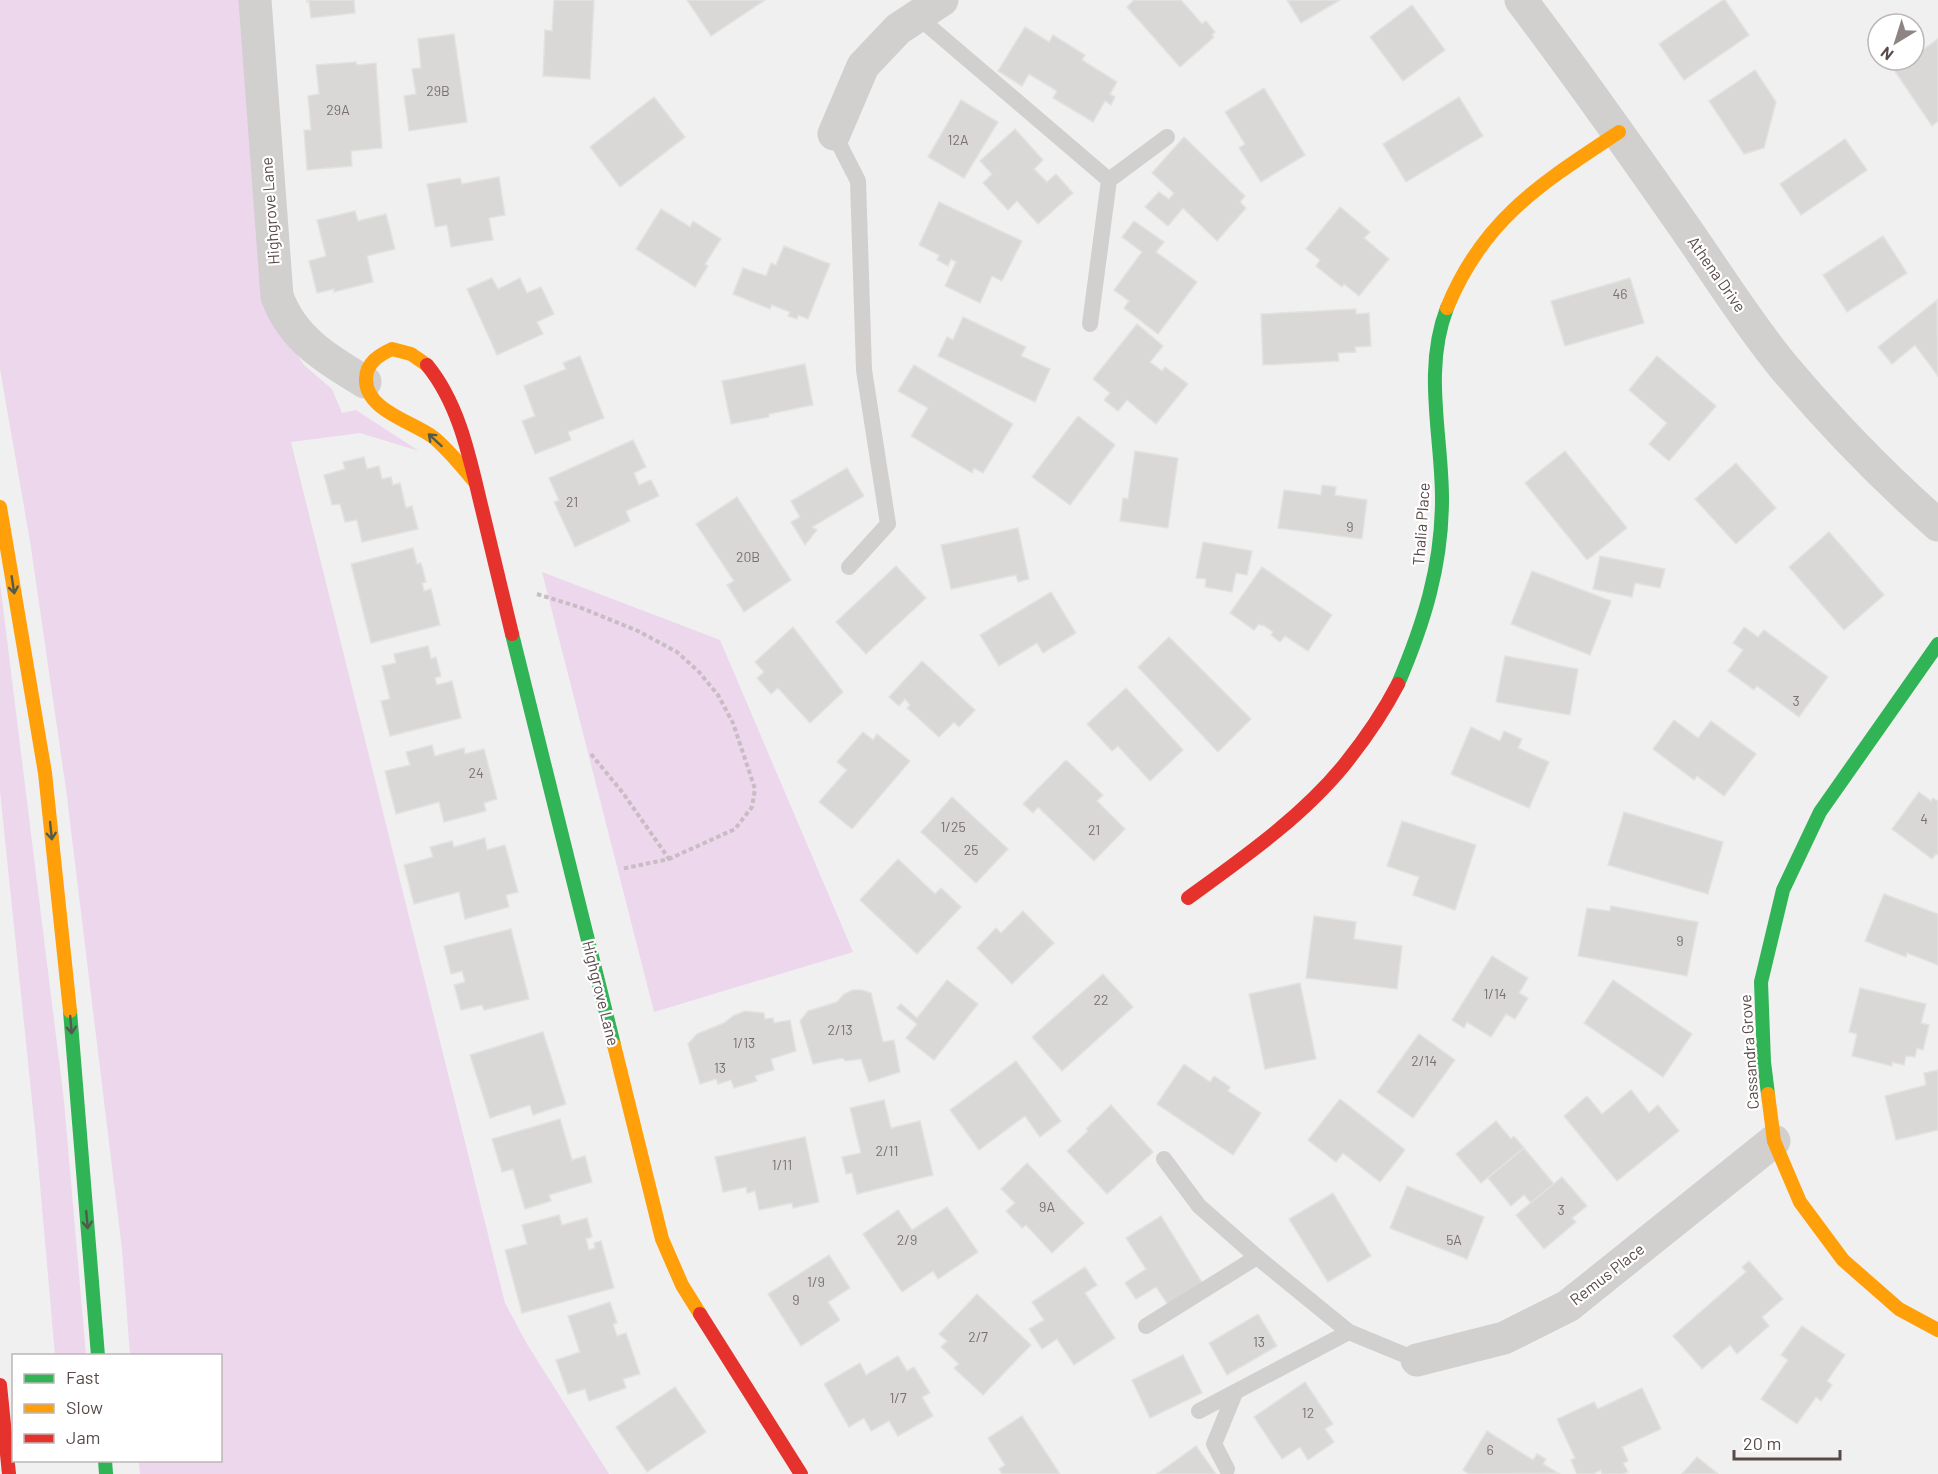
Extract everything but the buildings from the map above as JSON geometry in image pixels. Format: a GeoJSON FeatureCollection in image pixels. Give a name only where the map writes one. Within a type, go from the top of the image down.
{"type":"FeatureCollection","features":[{"type":"Feature","properties":{"kind":"main road","name":"Thalia Place"},"geometry":{"type":"LineString","coordinates":[[1188,898],[1245,857],[1304,808],[1329,783],[1368,735],[1391,700],[1404,675],[1417,641],[1433,584],[1438,550],[1442,499],[1434,369],[1436,344],[1447,310],[1466,269],[1498,224],[1542,185],[1619,132]]}},
{"type":"Feature","properties":{"kind":"main road","name":"Highgrove Lane"},"geometry":{"type":"LineString","coordinates":[[475,482],[434,438],[376,403],[370,396],[365,382],[367,372],[375,358],[392,349],[415,355],[436,375],[447,396],[475,482],[663,1239],[682,1286],[801,1474]]}},
{"type":"Feature","properties":{"kind":"main road"},"geometry":{"type":"LineString","coordinates":[[0,507],[45,773],[71,1023],[98,1354]]}},
{"type":"Feature","properties":{"kind":"main road","name":"Cassandra Grove"},"geometry":{"type":"LineString","coordinates":[[1938,644],[1820,812],[1784,890],[1761,982],[1764,1062],[1774,1142],[1800,1202],[1843,1260],[1899,1309],[1938,1330]]}},
{"type":"Feature","properties":{"kind":"main road"},"geometry":{"type":"LineString","coordinates":[[0,1385],[9,1474]]}},
{"type":"Feature","properties":{"kind":"street","name":"Highgrove Lane"},"geometry":{"type":"LineString","coordinates":[[255,0],[277,296],[282,312],[310,345],[329,361],[365,382]]}},
{"type":"Feature","properties":{"kind":"street","name":"Athena Drive"},"geometry":{"type":"LineString","coordinates":[[1521,0],[1619,132],[1781,364],[1855,448],[1893,486],[1938,525]]}},
{"type":"Feature","properties":{"kind":"street"},"geometry":{"type":"LineString","coordinates":[[834,134],[863,66],[898,29],[929,8]]}},
{"type":"Feature","properties":{"kind":"street","name":"Remus Place"},"geometry":{"type":"LineString","coordinates":[[1417,1360],[1504,1338],[1568,1305],[1774,1142]]}},
{"type":"Feature","properties":{"kind":"lane"},"geometry":{"type":"LineString","coordinates":[[929,8],[1109,180]]}},
{"type":"Feature","properties":{"kind":"lane"},"geometry":{"type":"LineString","coordinates":[[834,134],[858,181],[864,370],[888,524],[849,567]]}},
{"type":"Feature","properties":{"kind":"lane"},"geometry":{"type":"LineString","coordinates":[[1090,324],[1109,180],[1167,138]]}},
{"type":"Feature","properties":{"kind":"lane"},"geometry":{"type":"LineString","coordinates":[[1164,1159],[1199,1206],[1349,1332],[1417,1360]]}},
{"type":"Feature","properties":{"kind":"lane"},"geometry":{"type":"LineString","coordinates":[[1146,1326],[1257,1257]]}},
{"type":"Feature","properties":{"kind":"lane"},"geometry":{"type":"LineString","coordinates":[[1199,1411],[1349,1332]]}},
{"type":"Feature","properties":{"kind":"lane"},"geometry":{"type":"LineString","coordinates":[[1227,1469],[1214,1444],[1235,1393]]}},
{"type":"Feature","properties":{"kind":"path"},"geometry":{"type":"LineString","coordinates":[[535,594],[579,607],[638,631],[677,652],[699,672],[718,695],[733,723],[755,789],[752,807],[735,829],[669,859],[621,869]]}},
{"type":"Feature","properties":{"kind":"path"},"geometry":{"type":"LineString","coordinates":[[591,754],[623,793],[669,859]]}},
{"type":"Feature","properties":{"kind":"shaded area"},"geometry":{"type":"Polygon","coordinates":[[[0,0],[239,0],[268,312],[304,365],[332,389],[342,413],[356,410],[419,451],[360,433],[291,442],[505,1303],[527,1344],[609,1474],[140,1474],[139,1462],[222,1462],[222,1354],[130,1354],[122,1249],[66,789],[30,541],[0,369],[0,0]]]}},
{"type":"Feature","properties":{"kind":"shaded area"},"geometry":{"type":"Polygon","coordinates":[[[542,572],[720,640],[853,952],[654,1012],[542,572]]]}},
{"type":"Feature","properties":{"kind":"shaded area"},"geometry":{"type":"Polygon","coordinates":[[[0,583],[64,1101],[86,1354],[55,1354],[36,1139],[0,791],[0,583]]]}},
{"type":"Feature","properties":{"kind":"traffic: fast"},"geometry":{"type":"LineString","coordinates":[[1398,684],[1416,639],[1430,594],[1439,548],[1442,499],[1435,379],[1440,331],[1447,308]]}},
{"type":"Feature","properties":{"kind":"traffic: fast"},"geometry":{"type":"LineString","coordinates":[[512,634],[614,1045]]}},
{"type":"Feature","properties":{"kind":"traffic: fast"},"geometry":{"type":"LineString","coordinates":[[1768,1094],[1764,1062],[1761,982],[1783,890],[1820,812],[1938,644]]}},
{"type":"Feature","properties":{"kind":"traffic: fast"},"geometry":{"type":"LineString","coordinates":[[70,1011],[98,1354]]}},
{"type":"Feature","properties":{"kind":"traffic: fast"},"geometry":{"type":"LineString","coordinates":[[105,1462],[106,1474]]}},
{"type":"Feature","properties":{"kind":"traffic: slow"},"geometry":{"type":"LineString","coordinates":[[1447,308],[1478,250],[1497,227],[1540,187],[1619,132]]}},
{"type":"Feature","properties":{"kind":"traffic: slow"},"geometry":{"type":"LineString","coordinates":[[427,365],[411,354],[392,349],[378,357],[368,368],[366,379],[368,390],[381,407],[433,437],[475,482]]}},
{"type":"Feature","properties":{"kind":"traffic: slow"},"geometry":{"type":"LineString","coordinates":[[0,507],[45,773],[70,1011]]}},
{"type":"Feature","properties":{"kind":"traffic: slow"},"geometry":{"type":"LineString","coordinates":[[614,1045],[662,1239],[682,1285],[700,1314]]}},
{"type":"Feature","properties":{"kind":"traffic: slow"},"geometry":{"type":"LineString","coordinates":[[1768,1094],[1774,1141],[1800,1202],[1843,1260],[1899,1309],[1938,1330]]}},
{"type":"Feature","properties":{"kind":"traffic: jam"},"geometry":{"type":"LineString","coordinates":[[427,365],[448,397],[456,415],[473,471],[512,634]]}},
{"type":"Feature","properties":{"kind":"traffic: jam"},"geometry":{"type":"LineString","coordinates":[[1188,898],[1271,836],[1310,802],[1345,764],[1367,735],[1398,684]]}},
{"type":"Feature","properties":{"kind":"traffic: jam"},"geometry":{"type":"LineString","coordinates":[[700,1314],[801,1474]]}},
{"type":"Feature","properties":{"kind":"traffic: jam"},"geometry":{"type":"LineString","coordinates":[[0,1385],[9,1474]]}}]}
